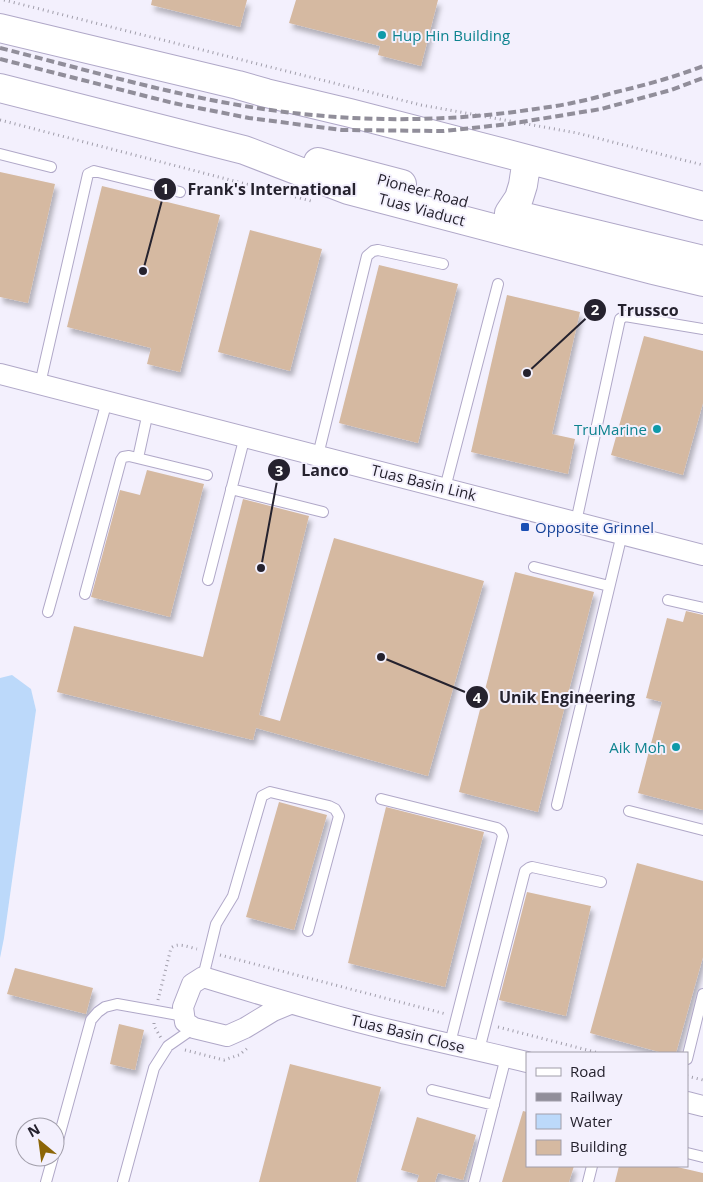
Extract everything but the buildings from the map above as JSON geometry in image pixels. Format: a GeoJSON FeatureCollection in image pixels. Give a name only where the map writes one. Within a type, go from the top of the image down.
{"type":"FeatureCollection","features":[{"type":"Feature","properties":{"kind":"main road"},"geometry":{"type":"LineString","coordinates":[[0,28],[350,113],[527,158],[703,206]]}},
{"type":"Feature","properties":{"kind":"main road","name":"Pioneer Road"},"geometry":{"type":"LineString","coordinates":[[0,77],[509,213],[703,260]]}},
{"type":"Feature","properties":{"kind":"main road","name":"Tuas Viaduct"},"geometry":{"type":"LineString","coordinates":[[0,88],[244,150],[348,190],[703,282]]}},
{"type":"Feature","properties":{"kind":"main road"},"geometry":{"type":"LineString","coordinates":[[509,213],[520,198],[527,158]]}},
{"type":"Feature","properties":{"kind":"street","name":"Tuas Basin Link"},"geometry":{"type":"LineString","coordinates":[[0,374],[622,534],[702,551]]}},
{"type":"Feature","properties":{"kind":"street","name":"Tuas Basin Close"},"geometry":{"type":"LineString","coordinates":[[203,978],[290,1004],[389,1030],[526,1062]]}},
{"type":"Feature","properties":{"kind":"street"},"geometry":{"type":"LineString","coordinates":[[203,978],[192,984],[183,1007],[189,1022],[227,1036],[290,1004]]}},
{"type":"Feature","properties":{"kind":"lane"},"geometry":{"type":"LineString","coordinates":[[0,154],[51,167]]}},
{"type":"Feature","properties":{"kind":"lane"},"geometry":{"type":"LineString","coordinates":[[40,384],[88,174],[94,171],[180,192]]}},
{"type":"Feature","properties":{"kind":"lane"},"geometry":{"type":"LineString","coordinates":[[318,455],[368,256],[370,253],[378,250],[443,264]]}},
{"type":"Feature","properties":{"kind":"lane"},"geometry":{"type":"LineString","coordinates":[[445,488],[498,284]]}},
{"type":"Feature","properties":{"kind":"lane"},"geometry":{"type":"LineString","coordinates":[[576,522],[620,319],[626,316],[703,329]]}},
{"type":"Feature","properties":{"kind":"lane"},"geometry":{"type":"LineString","coordinates":[[48,612],[108,401]]}},
{"type":"Feature","properties":{"kind":"lane"},"geometry":{"type":"LineString","coordinates":[[138,458],[148,412]]}},
{"type":"Feature","properties":{"kind":"lane"},"geometry":{"type":"LineString","coordinates":[[208,580],[244,436]]}},
{"type":"Feature","properties":{"kind":"lane"},"geometry":{"type":"LineString","coordinates":[[85,594],[121,460],[126,456],[138,458],[207,475]]}},
{"type":"Feature","properties":{"kind":"lane"},"geometry":{"type":"LineString","coordinates":[[231,489],[323,512]]}},
{"type":"Feature","properties":{"kind":"lane"},"geometry":{"type":"LineString","coordinates":[[556,805],[622,534]]}},
{"type":"Feature","properties":{"kind":"lane"},"geometry":{"type":"LineString","coordinates":[[534,567],[609,586]]}},
{"type":"Feature","properties":{"kind":"lane"},"geometry":{"type":"LineString","coordinates":[[668,600],[703,608]]}},
{"type":"Feature","properties":{"kind":"lane"},"geometry":{"type":"LineString","coordinates":[[203,978],[216,924],[233,896],[262,796],[270,792],[329,806],[335,809],[339,816],[308,931]]}},
{"type":"Feature","properties":{"kind":"lane"},"geometry":{"type":"LineString","coordinates":[[381,799],[497,828],[503,836],[450,1043]]}},
{"type":"Feature","properties":{"kind":"lane"},"geometry":{"type":"LineString","coordinates":[[629,811],[703,830]]}},
{"type":"Feature","properties":{"kind":"lane"},"geometry":{"type":"LineString","coordinates":[[479,1050],[524,874],[527,869],[532,867],[601,882]]}},
{"type":"Feature","properties":{"kind":"lane"},"geometry":{"type":"LineString","coordinates":[[688,1055],[703,994]]}},
{"type":"Feature","properties":{"kind":"lane"},"geometry":{"type":"LineString","coordinates":[[64,1117],[91,1020],[98,1012],[105,1007],[117,1004],[155,1010],[189,1022],[168,1046],[154,1068],[122,1182]]}},
{"type":"Feature","properties":{"kind":"lane"},"geometry":{"type":"LineString","coordinates":[[474,1182],[506,1057]]}},
{"type":"Feature","properties":{"kind":"lane"},"geometry":{"type":"LineString","coordinates":[[432,1090],[494,1105]]}},
{"type":"Feature","properties":{"kind":"lane"},"geometry":{"type":"LineString","coordinates":[[688,1153],[703,1157]]}},
{"type":"Feature","properties":{"kind":"lane"},"geometry":{"type":"LineString","coordinates":[[46,1182],[50,1167]]}},
{"type":"Feature","properties":{"kind":"lane"},"geometry":{"type":"LineString","coordinates":[[588,1182],[592,1167]]}},
{"type":"Feature","properties":{"kind":"path"},"geometry":{"type":"LineString","coordinates":[[4,0],[421,105],[577,133],[703,165]]}},
{"type":"Feature","properties":{"kind":"path"},"geometry":{"type":"LineString","coordinates":[[253,1044],[238,1055],[224,1060],[168,1046],[159,1036],[154,1026],[155,1010],[170,948],[174,945],[179,945],[209,952],[457,1017]]}},
{"type":"Feature","properties":{"kind":"path"},"geometry":{"type":"LineString","coordinates":[[486,1024],[595,1052]]}},
{"type":"Feature","properties":{"kind":"path"},"geometry":{"type":"LineString","coordinates":[[688,1076],[703,1080]]}},
{"type":"Feature","properties":{"kind":"water"},"geometry":{"type":"Polygon","coordinates":[[[12,675],[31,689],[36,710],[0,958],[0,678],[12,675]]]}},
{"type":"Feature","properties":{"kind":"railway"},"geometry":{"type":"LineString","coordinates":[[0,48],[160,89],[225,103],[291,113],[392,119],[461,117],[561,105],[649,84],[703,66]]}},
{"type":"Feature","properties":{"kind":"railway"},"geometry":{"type":"LineString","coordinates":[[0,59],[173,103],[249,118],[342,130],[444,131],[509,124],[601,109],[671,90],[703,78]]}},
{"type":"Feature","properties":{"kind":"place","name":"Hup Hin Building"},"geometry":{"type":"Point","coordinates":[382,35]}},
{"type":"Feature","properties":{"kind":"place","name":"Frank's International"},"geometry":{"type":"Point","coordinates":[143,271]}},
{"type":"Feature","properties":{"kind":"place","name":"Trussco"},"geometry":{"type":"Point","coordinates":[527,373]}},
{"type":"Feature","properties":{"kind":"place","name":"TruMarine"},"geometry":{"type":"Point","coordinates":[657,429]}},
{"type":"Feature","properties":{"kind":"place","name":"Opposite Grinnel"},"geometry":{"type":"Point","coordinates":[525,527]}},
{"type":"Feature","properties":{"kind":"place","name":"Lanco"},"geometry":{"type":"Point","coordinates":[261,568]}},
{"type":"Feature","properties":{"kind":"place","name":"Unik Engineering"},"geometry":{"type":"Point","coordinates":[381,657]}},
{"type":"Feature","properties":{"kind":"place","name":"Aik Moh"},"geometry":{"type":"Point","coordinates":[676,747]}}]}
